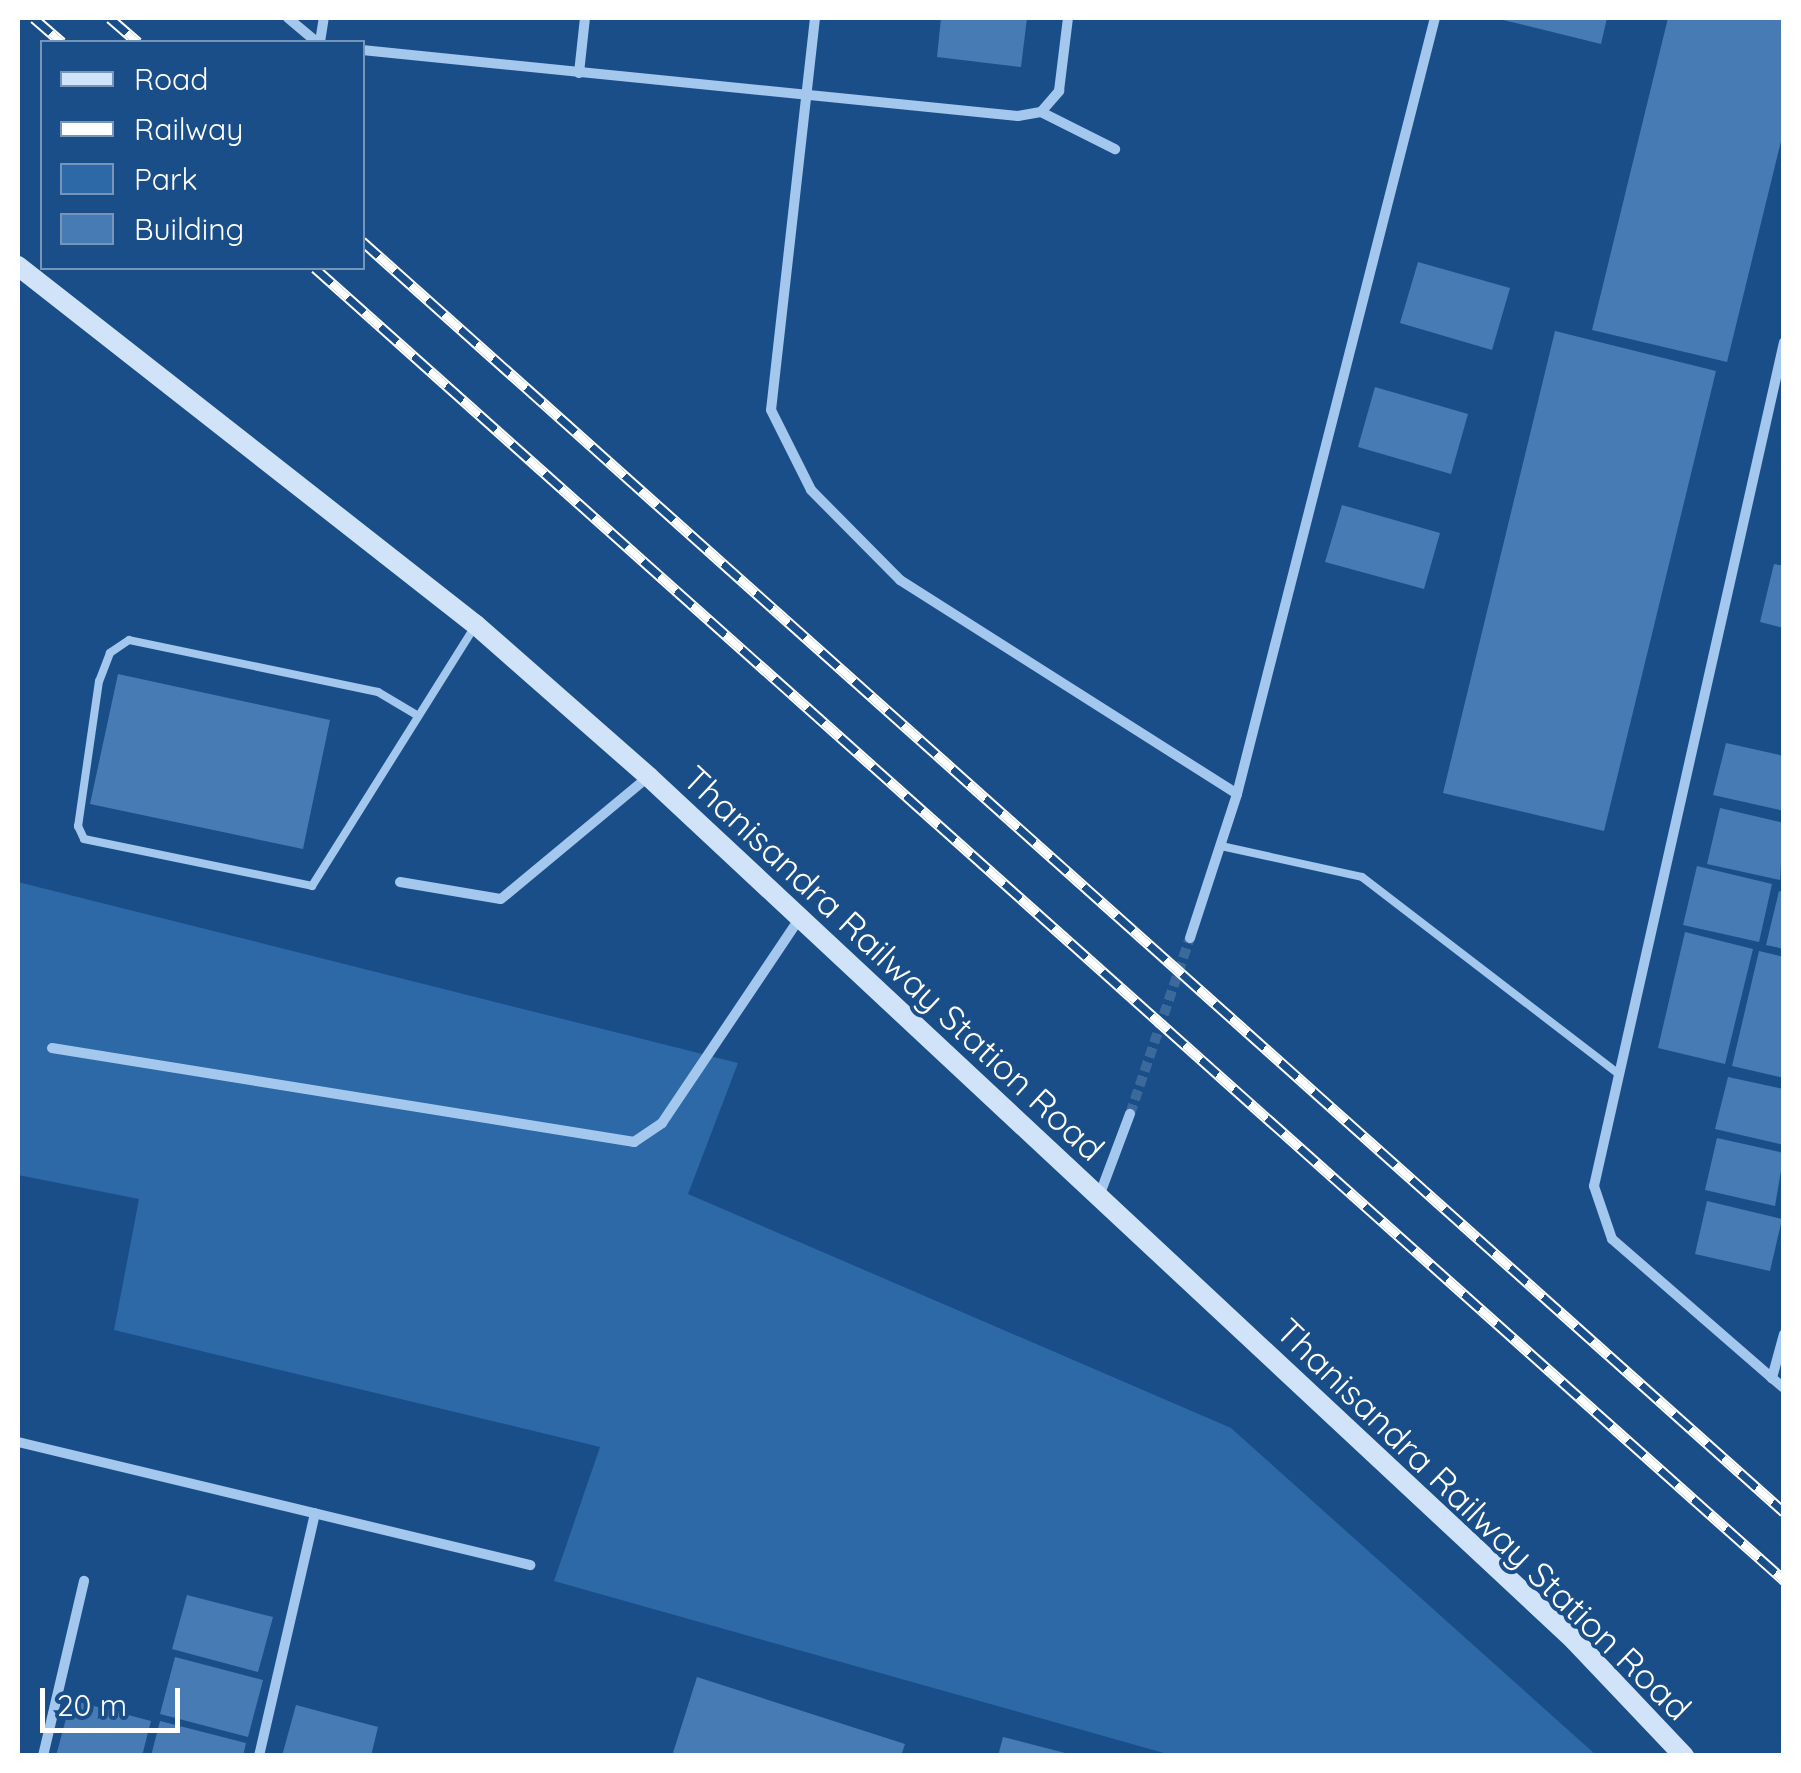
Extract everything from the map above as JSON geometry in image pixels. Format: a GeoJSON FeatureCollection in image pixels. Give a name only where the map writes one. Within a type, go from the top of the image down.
{"type":"FeatureCollection","features":[{"type":"Feature","properties":{"kind":"street"},"geometry":{"type":"LineString","coordinates":[[288,18],[316,40]]}},
{"type":"Feature","properties":{"kind":"street"},"geometry":{"type":"LineString","coordinates":[[579,73],[586,18]]}},
{"type":"Feature","properties":{"kind":"street"},"geometry":{"type":"LineString","coordinates":[[815,18],[771,410],[811,490],[900,580],[1237,794]]}},
{"type":"Feature","properties":{"kind":"street"},"geometry":{"type":"LineString","coordinates":[[1041,112],[1059,91],[1068,18]]}},
{"type":"Feature","properties":{"kind":"street"},"geometry":{"type":"LineString","coordinates":[[1190,938],[1237,794],[1435,18]]}},
{"type":"Feature","properties":{"kind":"street"},"geometry":{"type":"LineString","coordinates":[[365,50],[804,96],[1041,112],[1114,149]]}},
{"type":"Feature","properties":{"kind":"street","name":"Thanisandra Railway Station Road"},"geometry":{"type":"LineString","coordinates":[[18,266],[476,624],[650,776],[802,916],[1097,1200],[1574,1640],[1684,1756]]}},
{"type":"Feature","properties":{"kind":"street"},"geometry":{"type":"LineString","coordinates":[[1784,342],[1594,1186],[1612,1239],[1784,1388]]}},
{"type":"Feature","properties":{"kind":"street"},"geometry":{"type":"LineString","coordinates":[[400,882],[500,900],[650,776]]}},
{"type":"Feature","properties":{"kind":"street"},"geometry":{"type":"LineString","coordinates":[[52,1048],[634,1142],[662,1124],[802,916]]}},
{"type":"Feature","properties":{"kind":"street"},"geometry":{"type":"LineString","coordinates":[[1097,1200],[1130,1114]]}},
{"type":"Feature","properties":{"kind":"street"},"geometry":{"type":"LineString","coordinates":[[1772,1378],[1784,1334]]}},
{"type":"Feature","properties":{"kind":"street"},"geometry":{"type":"LineString","coordinates":[[18,1442],[530,1565]]}},
{"type":"Feature","properties":{"kind":"street"},"geometry":{"type":"LineString","coordinates":[[260,1756],[315,1514]]}},
{"type":"Feature","properties":{"kind":"street"},"geometry":{"type":"LineString","coordinates":[[44,1756],[84,1581]]}},
{"type":"Feature","properties":{"kind":"lane"},"geometry":{"type":"LineString","coordinates":[[416,714],[378,692],[129,640],[110,653],[100,681],[78,826],[84,839],[312,886],[416,714],[476,624]]}},
{"type":"Feature","properties":{"kind":"lane"},"geometry":{"type":"LineString","coordinates":[[1220,846],[1362,877],[1619,1074]]}},
{"type":"Feature","properties":{"kind":"green space"},"geometry":{"type":"Polygon","coordinates":[[[18,882],[738,1063],[688,1194],[1231,1428],[1596,1755],[1171,1755],[554,1581],[600,1447],[114,1330],[139,1199],[18,1175],[18,882]]]}},
{"type":"Feature","properties":{"kind":"building"},"geometry":{"type":"Polygon","coordinates":[[[941,18],[1027,18],[1021,67],[937,57],[941,18]]]}},
{"type":"Feature","properties":{"kind":"building"},"geometry":{"type":"Polygon","coordinates":[[[1495,18],[1607,18],[1601,44],[1495,18]]]}},
{"type":"Feature","properties":{"kind":"building"},"geometry":{"type":"Polygon","coordinates":[[[1668,18],[1784,18],[1784,129],[1727,362],[1592,330],[1668,18]]]}},
{"type":"Feature","properties":{"kind":"building"},"geometry":{"type":"Polygon","coordinates":[[[1418,262],[1510,288],[1492,350],[1400,323],[1418,262]]]}},
{"type":"Feature","properties":{"kind":"building"},"geometry":{"type":"Polygon","coordinates":[[[1555,331],[1716,371],[1604,831],[1443,793],[1555,331]]]}},
{"type":"Feature","properties":{"kind":"building"},"geometry":{"type":"Polygon","coordinates":[[[1375,387],[1468,414],[1451,474],[1358,447],[1375,387]]]}},
{"type":"Feature","properties":{"kind":"building"},"geometry":{"type":"Polygon","coordinates":[[[1342,505],[1440,533],[1424,589],[1325,562],[1342,505]]]}},
{"type":"Feature","properties":{"kind":"building"},"geometry":{"type":"Polygon","coordinates":[[[1774,564],[1784,566],[1784,628],[1760,622],[1774,564]]]}},
{"type":"Feature","properties":{"kind":"building"},"geometry":{"type":"Polygon","coordinates":[[[118,674],[330,720],[303,849],[90,804],[118,674]]]}},
{"type":"Feature","properties":{"kind":"building"},"geometry":{"type":"Polygon","coordinates":[[[1726,743],[1784,756],[1784,811],[1713,795],[1726,743]]]}},
{"type":"Feature","properties":{"kind":"building"},"geometry":{"type":"Polygon","coordinates":[[[1720,808],[1784,823],[1780,880],[1707,864],[1720,808]]]}},
{"type":"Feature","properties":{"kind":"building"},"geometry":{"type":"Polygon","coordinates":[[[1697,866],[1772,884],[1759,942],[1683,925],[1697,866]]]}},
{"type":"Feature","properties":{"kind":"building"},"geometry":{"type":"Polygon","coordinates":[[[1779,891],[1784,892],[1784,949],[1766,945],[1779,891]]]}},
{"type":"Feature","properties":{"kind":"building"},"geometry":{"type":"Polygon","coordinates":[[[1685,932],[1753,949],[1725,1064],[1658,1048],[1685,932]]]}},
{"type":"Feature","properties":{"kind":"building"},"geometry":{"type":"Polygon","coordinates":[[[1759,951],[1784,957],[1784,1078],[1732,1066],[1759,951]]]}},
{"type":"Feature","properties":{"kind":"building"},"geometry":{"type":"Polygon","coordinates":[[[1728,1077],[1784,1089],[1784,1145],[1715,1129],[1728,1077]]]}},
{"type":"Feature","properties":{"kind":"building"},"geometry":{"type":"Polygon","coordinates":[[[1717,1138],[1784,1153],[1775,1206],[1705,1190],[1717,1138]]]}},
{"type":"Feature","properties":{"kind":"building"},"geometry":{"type":"Polygon","coordinates":[[[1707,1201],[1782,1219],[1770,1271],[1695,1254],[1707,1201]]]}},
{"type":"Feature","properties":{"kind":"building"},"geometry":{"type":"Polygon","coordinates":[[[187,1595],[273,1617],[258,1672],[172,1649],[187,1595]]]}},
{"type":"Feature","properties":{"kind":"building"},"geometry":{"type":"Polygon","coordinates":[[[175,1657],[263,1680],[248,1737],[160,1714],[175,1657]]]}},
{"type":"Feature","properties":{"kind":"building"},"geometry":{"type":"Polygon","coordinates":[[[697,1677],[905,1744],[901,1756],[672,1756],[697,1677]]]}},
{"type":"Feature","properties":{"kind":"building"},"geometry":{"type":"Polygon","coordinates":[[[71,1700],[151,1721],[142,1756],[56,1756],[71,1700]]]}},
{"type":"Feature","properties":{"kind":"building"},"geometry":{"type":"Polygon","coordinates":[[[296,1705],[378,1727],[371,1756],[282,1756],[296,1705]]]}},
{"type":"Feature","properties":{"kind":"building"},"geometry":{"type":"Polygon","coordinates":[[[160,1721],[246,1743],[243,1756],[151,1756],[160,1721]]]}},
{"type":"Feature","properties":{"kind":"building"},"geometry":{"type":"Polygon","coordinates":[[[1003,1737],[1069,1754],[1069,1756],[998,1756],[1003,1737]]]}},
{"type":"Feature","properties":{"kind":"tunnel"},"geometry":{"type":"LineString","coordinates":[[1130,1114],[1190,938]]}},
{"type":"Feature","properties":{"kind":"railway"},"geometry":{"type":"LineString","coordinates":[[34,18],[60,40]]}},
{"type":"Feature","properties":{"kind":"railway"},"geometry":{"type":"LineString","coordinates":[[110,18],[136,40]]}},
{"type":"Feature","properties":{"kind":"railway"},"geometry":{"type":"LineString","coordinates":[[365,244],[1784,1512]]}},
{"type":"Feature","properties":{"kind":"railway"},"geometry":{"type":"LineString","coordinates":[[317,270],[1784,1580]]}}]}
